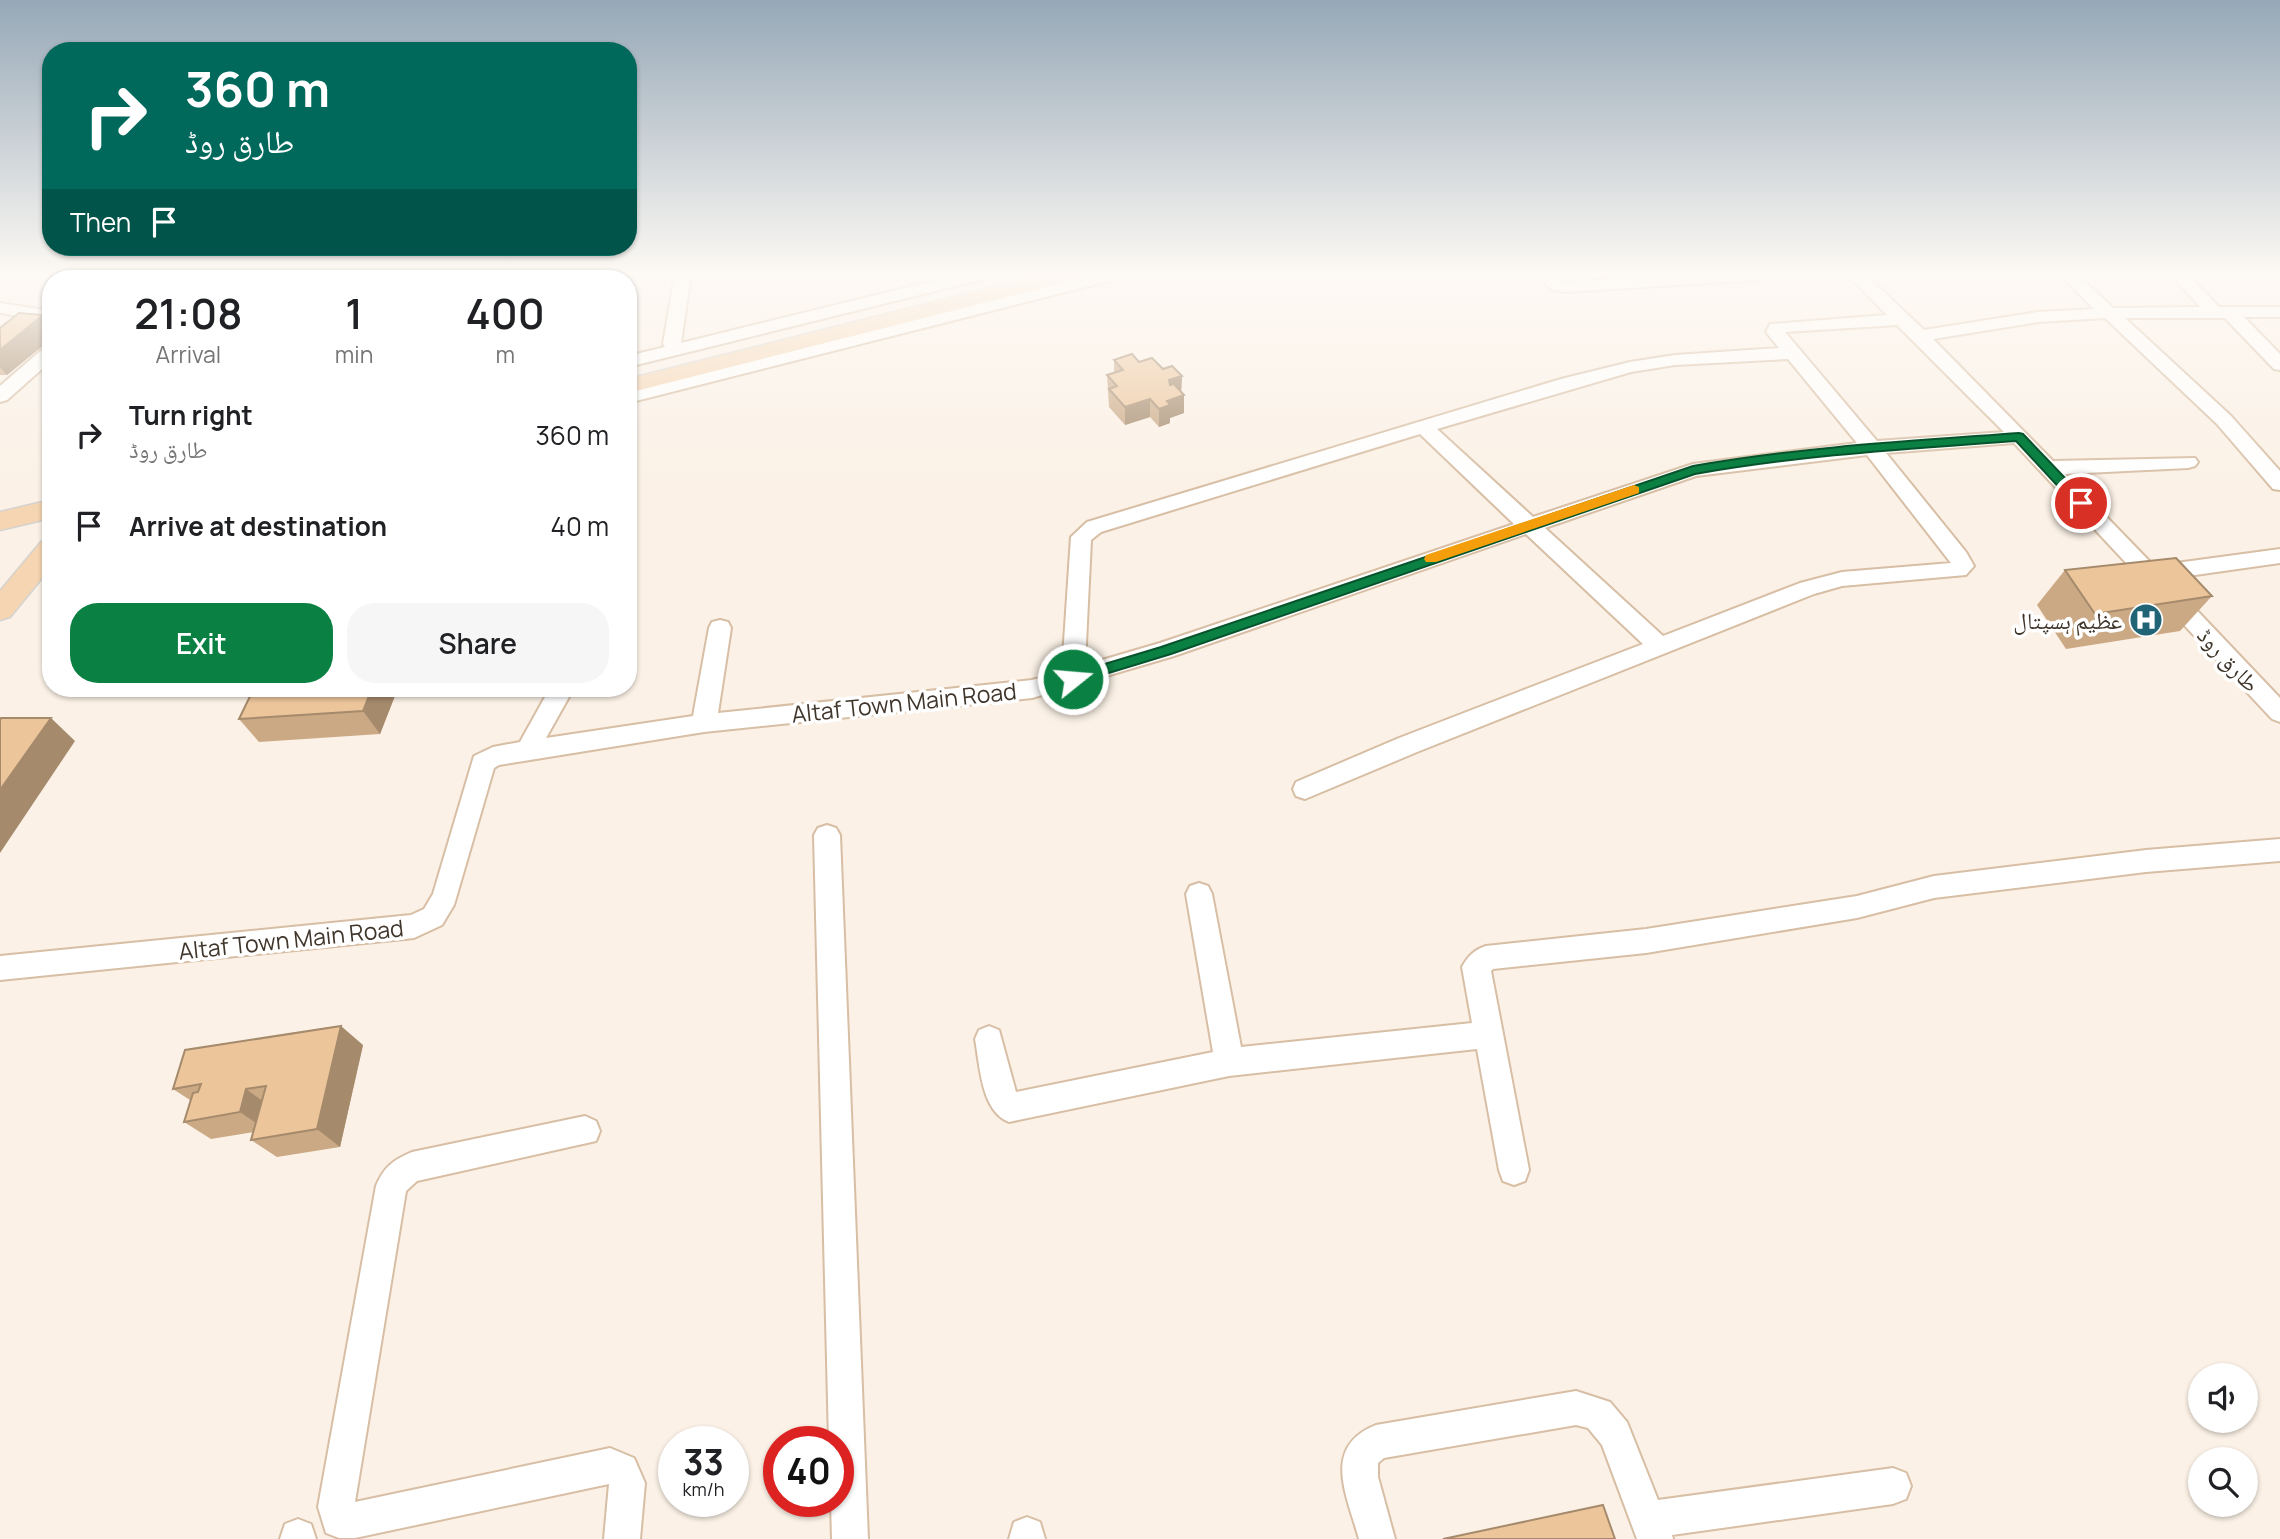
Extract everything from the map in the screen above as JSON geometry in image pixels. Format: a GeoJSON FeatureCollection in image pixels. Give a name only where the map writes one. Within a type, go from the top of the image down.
{"type":"FeatureCollection","features":[{"type":"Feature","properties":{"kind":"main road"},"geometry":{"type":"LineString","coordinates":[[637,369],[712,346]]}},
{"type":"Feature","properties":{"kind":"main road"},"geometry":{"type":"LineString","coordinates":[[637,384],[794,346]]}},
{"type":"Feature","properties":{"kind":"main road"},"geometry":{"type":"LineString","coordinates":[[0,521],[42,511]]}},
{"type":"Feature","properties":{"kind":"main road"},"geometry":{"type":"LineString","coordinates":[[0,533],[42,532]]}},
{"type":"Feature","properties":{"kind":"main road"},"geometry":{"type":"LineString","coordinates":[[0,610],[42,574]]}},
{"type":"Feature","properties":{"kind":"main road"},"geometry":{"type":"LineString","coordinates":[[0,626],[13,618],[42,578]]}},
{"type":"Feature","properties":{"kind":"street"},"geometry":{"type":"LineString","coordinates":[[673,346],[676,351]]}},
{"type":"Feature","properties":{"kind":"street"},"geometry":{"type":"LineString","coordinates":[[637,395],[814,346]]}},
{"type":"Feature","properties":{"kind":"street"},"geometry":{"type":"LineString","coordinates":[[1305,789],[1808,588],[1842,579],[1958,570],[1963,566],[1872,447],[1786,346]]}},
{"type":"Feature","properties":{"kind":"street","name":"طارق روڈ"},"geometry":{"type":"LineString","coordinates":[[1931,346],[2280,713]]}},
{"type":"Feature","properties":{"kind":"street"},"geometry":{"type":"LineString","coordinates":[[2144,346],[2224,420],[2280,484]]}},
{"type":"Feature","properties":{"kind":"street"},"geometry":{"type":"LineString","coordinates":[[2259,346],[2280,365]]}},
{"type":"Feature","properties":{"kind":"street"},"geometry":{"type":"LineString","coordinates":[[637,360],[708,347]]}},
{"type":"Feature","properties":{"kind":"street"},"geometry":{"type":"LineString","coordinates":[[1073,679],[1081,537],[1087,530],[1630,367],[1675,360],[1792,354]]}},
{"type":"Feature","properties":{"kind":"street"},"geometry":{"type":"LineString","coordinates":[[1,395],[42,359]]}},
{"type":"Feature","properties":{"kind":"street"},"geometry":{"type":"LineString","coordinates":[[1423,427],[1660,647]]}},
{"type":"Feature","properties":{"kind":"street","name":"Altaf Town Main Road"},"geometry":{"type":"LineString","coordinates":[[0,968],[414,926],[433,918],[445,897],[483,763],[493,756],[704,723],[1032,689],[1166,650],[1693,470],[1747,460],[1872,447],[2019,437]]}},
{"type":"Feature","properties":{"kind":"street"},"geometry":{"type":"LineString","coordinates":[[2048,468],[2188,461]]}},
{"type":"Feature","properties":{"kind":"street"},"geometry":{"type":"LineString","coordinates":[[2149,575],[2280,556]]}},
{"type":"Feature","properties":{"kind":"street"},"geometry":{"type":"LineString","coordinates":[[704,723],[720,628]]}},
{"type":"Feature","properties":{"kind":"street"},"geometry":{"type":"LineString","coordinates":[[527,751],[557,697]]}},
{"type":"Feature","properties":{"kind":"street"},"geometry":{"type":"LineString","coordinates":[[827,835],[849,1539]]}},
{"type":"Feature","properties":{"kind":"street"},"geometry":{"type":"LineString","coordinates":[[1514,1170],[1476,967],[1486,958],[1501,954],[1646,941],[1857,907],[1934,887],[2146,861],[2280,850]]}},
{"type":"Feature","properties":{"kind":"street"},"geometry":{"type":"LineString","coordinates":[[1199,894],[1229,1062]]}},
{"type":"Feature","properties":{"kind":"street"},"geometry":{"type":"LineString","coordinates":[[989,1039],[1003,1101],[1009,1108],[1229,1062],[1488,1035]]}},
{"type":"Feature","properties":{"kind":"street"},"geometry":{"type":"LineString","coordinates":[[585,1131],[412,1167],[398,1175],[391,1186],[336,1507],[340,1520],[355,1520],[610,1466],[622,1470],[627,1483],[622,1539]]}},
{"type":"Feature","properties":{"kind":"street"},"geometry":{"type":"LineString","coordinates":[[1377,1539],[1360,1477],[1361,1454],[1376,1442],[1576,1408],[1598,1414],[1615,1434],[1651,1529],[1893,1486]]}},
{"type":"Feature","properties":{"kind":"building"},"geometry":{"type":"Polygon","coordinates":[[[1132,354],[1139,362],[1152,358],[1163,369],[1172,366],[1182,376],[1169,380],[1170,385],[1174,384],[1184,395],[1167,401],[1170,405],[1159,409],[1150,399],[1125,407],[1109,389],[1117,386],[1107,375],[1123,370],[1114,360],[1132,354]]]}},
{"type":"Feature","properties":{"kind":"building"},"geometry":{"type":"Polygon","coordinates":[[[2176,558],[2212,596],[2095,614],[2065,570],[2176,558]]]}},
{"type":"Feature","properties":{"kind":"building"},"geometry":{"type":"Polygon","coordinates":[[[250,697],[368,697],[363,711],[239,719],[250,697]]]}},
{"type":"Feature","properties":{"kind":"building"},"geometry":{"type":"Polygon","coordinates":[[[51,718],[0,790],[0,720],[51,718]]]}},
{"type":"Feature","properties":{"kind":"building"},"geometry":{"type":"Polygon","coordinates":[[[341,1026],[317,1129],[251,1140],[266,1086],[246,1089],[240,1112],[184,1122],[193,1093],[198,1092],[201,1084],[173,1089],[185,1050],[341,1026]]]}},
{"type":"Feature","properties":{"kind":"building"},"geometry":{"type":"Polygon","coordinates":[[[1603,1505],[1615,1539],[1443,1539],[1603,1505]]]}},
{"type":"Feature","properties":{"kind":"slow traffic"},"geometry":{"type":"LineString","coordinates":[[1431,559],[1634,490]]}},
{"type":"Feature","properties":{"kind":"place","name":"عظیم ہسپتال"},"geometry":{"type":"Point","coordinates":[2146,620]}},
{"type":"Feature","properties":{"kind":"route"},"geometry":{"type":"LineString","coordinates":[[1073,679],[1166,650],[1693,470],[1747,460],[1872,447],[2019,437],[2081,503]]}}]}
